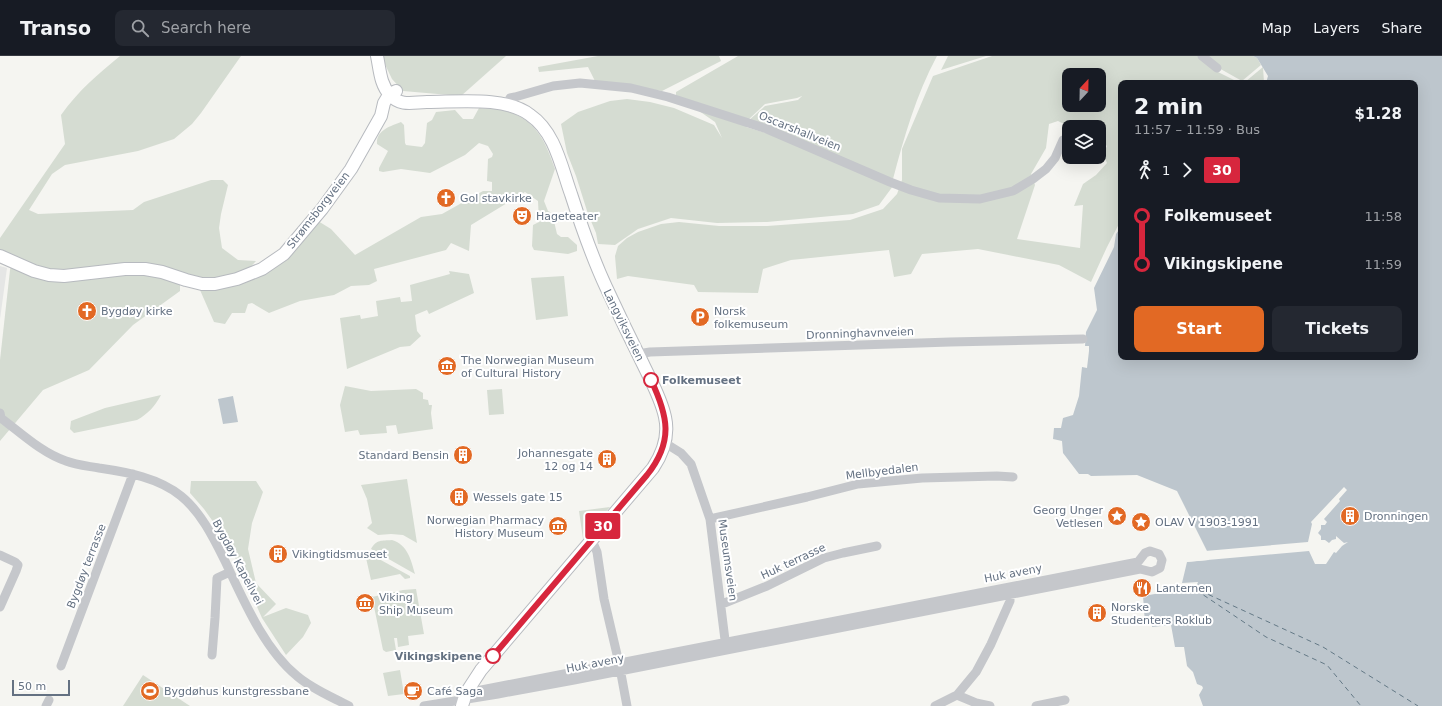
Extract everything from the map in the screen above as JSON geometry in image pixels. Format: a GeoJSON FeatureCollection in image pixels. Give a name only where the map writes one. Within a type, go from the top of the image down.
{"type":"FeatureCollection","features":[{"type":"Feature","properties":{"kind":"street"},"geometry":{"type":"LineString","coordinates":[[1202,56],[1217,68]]}},
{"type":"Feature","properties":{"kind":"street","name":"Langviksveien"},"geometry":{"type":"LineString","coordinates":[[378,61],[393,95],[425,102],[486,102],[507,104],[520,108],[543,125],[557,154],[592,256],[663,409],[666,426],[665,443],[653,468],[481,670],[464,699]]}},
{"type":"Feature","properties":{"kind":"street","name":"Oscarshallveien"},"geometry":{"type":"LineString","coordinates":[[507,104],[510,98],[553,86],[580,83],[631,88],[668,97],[767,129],[890,182],[939,198],[980,199],[1013,191],[1046,169],[1055,158],[1062,142]]}},
{"type":"Feature","properties":{"kind":"street","name":"Strømsborgveien"},"geometry":{"type":"LineString","coordinates":[[0,256],[34,271],[48,275],[64,276],[125,269],[145,270],[162,272],[202,284],[215,284],[237,279],[262,269],[284,254],[322,209],[349,173],[380,116],[391,106],[393,95]]}},
{"type":"Feature","properties":{"kind":"street","name":"Dronninghavnveien"},"geometry":{"type":"LineString","coordinates":[[638,354],[658,352],[950,342],[1083,339]]}},
{"type":"Feature","properties":{"kind":"street","name":"Bygdøy Kapellvei"},"geometry":{"type":"LineString","coordinates":[[0,416],[51,456],[67,462],[134,474],[164,485],[182,496],[197,513],[213,537],[258,625],[271,648],[282,662],[297,677],[349,706]]}},
{"type":"Feature","properties":{"kind":"street","name":"Museumsveien"},"geometry":{"type":"LineString","coordinates":[[665,443],[682,453],[691,464],[710,519],[722,604],[726,646]]}},
{"type":"Feature","properties":{"kind":"street","name":"Bygdøy terrasse"},"geometry":{"type":"LineString","coordinates":[[61,666],[134,474]]}},
{"type":"Feature","properties":{"kind":"street","name":"Mellbyedalen"},"geometry":{"type":"LineString","coordinates":[[710,519],[864,483],[922,478],[1013,477]]}},
{"type":"Feature","properties":{"kind":"street"},"geometry":{"type":"LineString","coordinates":[[590,541],[598,552],[604,599],[620,666],[627,706]]}},
{"type":"Feature","properties":{"kind":"street","name":"Huk terrasse"},"geometry":{"type":"LineString","coordinates":[[722,604],[767,586],[824,558],[877,546]]}},
{"type":"Feature","properties":{"kind":"street","name":"Huk aveny"},"geometry":{"type":"LineString","coordinates":[[424,706],[464,699],[572,673],[620,666],[726,646],[1069,578],[1138,562],[1145,553],[1150,551],[1159,554],[1162,560],[1160,568],[1152,572],[1140,569],[1069,578]]}},
{"type":"Feature","properties":{"kind":"street"},"geometry":{"type":"LineString","coordinates":[[0,555],[18,565],[0,607]]}},
{"type":"Feature","properties":{"kind":"street"},"geometry":{"type":"LineString","coordinates":[[212,655],[217,578],[230,572]]}},
{"type":"Feature","properties":{"kind":"street"},"geometry":{"type":"LineString","coordinates":[[935,706],[957,695],[976,672],[1000,623],[1010,598],[1010,590]]}},
{"type":"Feature","properties":{"kind":"street"},"geometry":{"type":"LineString","coordinates":[[957,695],[976,703],[990,706]]}},
{"type":"Feature","properties":{"kind":"street"},"geometry":{"type":"LineString","coordinates":[[1036,706],[1065,700]]}},
{"type":"Feature","properties":{"kind":"shaded area"},"geometry":{"type":"Polygon","coordinates":[[[120,56],[241,56],[201,113],[192,124],[174,139],[138,151],[65,165],[52,174],[29,210],[38,214],[133,210],[144,202],[211,180],[223,180],[228,185],[219,228],[222,248],[238,260],[256,261],[245,273],[205,280],[180,276],[180,291],[133,325],[89,370],[43,390],[0,441],[0,360],[10,270],[13,259],[0,250],[0,238],[65,144],[61,115],[96,76],[120,56]]]}},
{"type":"Feature","properties":{"kind":"shaded area"},"geometry":{"type":"Polygon","coordinates":[[[381,56],[506,56],[461,96],[403,91],[392,79],[381,56]]]}},
{"type":"Feature","properties":{"kind":"shaded area"},"geometry":{"type":"Polygon","coordinates":[[[598,56],[719,56],[721,61],[662,91],[595,81],[588,67],[539,72],[538,67],[598,56]]]}},
{"type":"Feature","properties":{"kind":"shaded area"},"geometry":{"type":"Polygon","coordinates":[[[738,56],[937,56],[917,101],[906,132],[893,179],[748,121],[765,106],[798,100],[802,96],[765,104],[747,121],[746,127],[776,136],[893,186],[879,205],[853,214],[767,222],[717,223],[671,218],[638,229],[615,245],[598,244],[596,233],[567,153],[561,124],[578,112],[610,101],[627,99],[650,102],[674,108],[714,125],[722,138],[715,122],[676,95],[676,92],[738,56]]]}},
{"type":"Feature","properties":{"kind":"shaded area"},"geometry":{"type":"Polygon","coordinates":[[[948,56],[986,56],[941,70],[948,56]]]}},
{"type":"Feature","properties":{"kind":"shaded area"},"geometry":{"type":"Polygon","coordinates":[[[992,56],[1253,56],[1257,58],[1261,65],[1243,80],[1240,80],[1217,67],[1216,71],[1234,80],[1118,80],[1118,226],[1091,282],[1059,265],[978,249],[922,254],[911,274],[894,277],[889,250],[791,260],[763,269],[758,293],[698,292],[694,285],[628,276],[617,279],[615,256],[618,246],[627,238],[638,232],[661,224],[679,222],[719,226],[767,226],[850,220],[883,209],[897,194],[902,180],[902,149],[933,76],[992,56]],[[1062,120],[1062,123],[1058,121],[1049,124],[1046,148],[1031,174],[1035,185],[1017,239],[1080,248],[1083,205],[1074,206],[1083,184],[1096,175],[1107,163],[1106,120],[1062,120]]]}},
{"type":"Feature","properties":{"kind":"shaded area"},"geometry":{"type":"Polygon","coordinates":[[[1253,56],[1442,56],[1442,706],[1203,706],[1199,695],[1203,688],[1197,684],[1193,672],[1187,666],[1184,647],[1175,647],[1171,625],[1152,627],[1152,623],[1145,623],[1143,596],[1196,587],[1198,582],[1182,583],[1187,562],[1209,560],[1207,551],[1177,491],[1137,475],[1091,476],[1088,474],[1079,474],[1063,453],[1062,441],[1053,439],[1054,428],[1061,428],[1063,418],[1073,415],[1079,396],[1082,367],[1087,368],[1089,351],[1089,346],[1085,346],[1086,332],[1097,310],[1094,288],[1114,247],[1116,234],[1118,231],[1118,360],[1418,360],[1418,80],[1267,80],[1268,76],[1257,58],[1253,56]]]}},
{"type":"Feature","properties":{"kind":"shaded area"},"geometry":{"type":"Polygon","coordinates":[[[1263,67],[1264,80],[1247,80],[1263,67]]]}},
{"type":"Feature","properties":{"kind":"shaded area"},"geometry":{"type":"Polygon","coordinates":[[[479,108],[498,109],[513,113],[530,124],[537,131],[547,149],[555,169],[544,201],[548,211],[553,217],[557,234],[561,237],[568,237],[577,245],[577,251],[568,254],[534,250],[532,246],[533,225],[539,222],[538,201],[525,192],[471,225],[469,251],[451,243],[446,250],[374,269],[377,281],[369,285],[351,286],[334,295],[300,301],[269,313],[252,303],[248,304],[245,313],[232,313],[225,324],[214,322],[200,290],[228,286],[250,279],[318,221],[331,229],[355,255],[421,217],[442,214],[483,191],[492,191],[492,182],[487,181],[488,159],[492,157],[493,154],[488,146],[479,143],[465,155],[430,173],[401,169],[383,172],[379,171],[379,168],[388,151],[377,144],[377,139],[385,129],[401,122],[404,125],[406,145],[422,147],[425,143],[427,123],[432,120],[436,112],[455,110],[463,119],[473,119],[479,108]]]}},
{"type":"Feature","properties":{"kind":"shaded area"},"geometry":{"type":"Polygon","coordinates":[[[0,266],[7,268],[0,319],[0,266]]]}},
{"type":"Feature","properties":{"kind":"shaded area"},"geometry":{"type":"Polygon","coordinates":[[[449,271],[469,274],[474,293],[429,314],[427,310],[415,315],[417,331],[421,336],[410,346],[400,347],[347,369],[340,318],[360,315],[361,319],[378,316],[376,301],[400,297],[401,302],[412,301],[410,285],[450,274],[449,271]]]}},
{"type":"Feature","properties":{"kind":"shaded area"},"geometry":{"type":"Polygon","coordinates":[[[564,276],[568,316],[536,320],[531,278],[564,276]]]}},
{"type":"Feature","properties":{"kind":"shaded area"},"geometry":{"type":"Polygon","coordinates":[[[345,386],[371,391],[416,389],[423,393],[423,399],[428,400],[429,405],[432,405],[431,413],[433,429],[398,434],[396,425],[386,426],[387,433],[360,435],[358,430],[345,432],[340,405],[345,386]]]}},
{"type":"Feature","properties":{"kind":"shaded area"},"geometry":{"type":"Polygon","coordinates":[[[502,389],[504,414],[489,415],[487,390],[502,389]]]}},
{"type":"Feature","properties":{"kind":"shaded area"},"geometry":{"type":"Polygon","coordinates":[[[161,395],[151,409],[137,420],[74,433],[70,429],[71,421],[105,408],[161,395]]]}},
{"type":"Feature","properties":{"kind":"shaded area"},"geometry":{"type":"Polygon","coordinates":[[[233,396],[238,422],[223,424],[218,399],[233,396]]]}},
{"type":"Feature","properties":{"kind":"shaded area"},"geometry":{"type":"Polygon","coordinates":[[[407,479],[417,543],[403,535],[378,535],[367,528],[372,523],[367,499],[361,485],[407,479]]]}},
{"type":"Feature","properties":{"kind":"shaded area"},"geometry":{"type":"Polygon","coordinates":[[[191,481],[256,481],[263,492],[252,523],[248,549],[256,583],[276,604],[263,617],[286,608],[308,615],[311,623],[303,637],[286,655],[262,618],[229,544],[204,509],[190,493],[191,481]]]}},
{"type":"Feature","properties":{"kind":"shaded area"},"geometry":{"type":"Polygon","coordinates":[[[610,507],[583,539],[579,511],[610,507]]]}},
{"type":"Feature","properties":{"kind":"shaded area"},"geometry":{"type":"Polygon","coordinates":[[[392,540],[402,545],[405,549],[410,558],[415,574],[371,549],[377,542],[392,540]]]}},
{"type":"Feature","properties":{"kind":"shaded area"},"geometry":{"type":"Polygon","coordinates":[[[368,553],[410,576],[410,578],[405,579],[400,574],[371,580],[366,558],[368,553]]]}},
{"type":"Feature","properties":{"kind":"shaded area"},"geometry":{"type":"Polygon","coordinates":[[[416,589],[424,634],[408,636],[409,645],[398,647],[397,638],[394,638],[396,650],[386,652],[383,650],[372,597],[403,590],[416,589]]]}},
{"type":"Feature","properties":{"kind":"shaded area"},"geometry":{"type":"Polygon","coordinates":[[[400,670],[404,694],[388,696],[383,673],[400,670]]]}},
{"type":"Feature","properties":{"kind":"shaded area","name":"Bygdøhus kunstgressbane"},"geometry":{"type":"Polygon","coordinates":[[[143,675],[190,706],[123,706],[143,675]]]}},
{"type":"Feature","properties":{"kind":"pier","name":"Dronningen"},"geometry":{"type":"Polygon","coordinates":[[[1344,487],[1347,490],[1339,499],[1340,501],[1324,519],[1327,522],[1325,525],[1321,525],[1321,529],[1318,533],[1321,536],[1321,540],[1325,540],[1329,543],[1336,539],[1336,536],[1344,543],[1348,542],[1336,553],[1334,552],[1326,564],[1315,564],[1309,551],[1185,562],[1187,560],[1206,558],[1205,551],[1308,542],[1312,524],[1311,522],[1344,487]]]}},
{"type":"Feature","properties":{"kind":"ferry route"},"geometry":{"type":"LineString","coordinates":[[1192,587],[1323,647],[1418,706]]}},
{"type":"Feature","properties":{"kind":"ferry route"},"geometry":{"type":"LineString","coordinates":[[1196,590],[1266,637],[1327,665],[1361,706]]}},
{"type":"Feature","properties":{"kind":"bus line","name":"30"},"geometry":{"type":"LineString","coordinates":[[493,656],[657,462],[665,443],[666,426],[663,409],[651,380]]}},
{"type":"Feature","properties":{"kind":"place","name":"Gol stavkirke"},"geometry":{"type":"Point","coordinates":[446,198]}},
{"type":"Feature","properties":{"kind":"place","name":"Hageteater"},"geometry":{"type":"Point","coordinates":[522,216]}},
{"type":"Feature","properties":{"kind":"place","name":"Bygdøy kirke"},"geometry":{"type":"Point","coordinates":[87,311]}},
{"type":"Feature","properties":{"kind":"place","name":"Norsk folkemuseum"},"geometry":{"type":"Point","coordinates":[700,317]}},
{"type":"Feature","properties":{"kind":"place","name":"The Norwegian Museum of Cultural History"},"geometry":{"type":"Point","coordinates":[447,366]}},
{"type":"Feature","properties":{"kind":"place","name":"Folkemuseet"},"geometry":{"type":"Point","coordinates":[651,380]}},
{"type":"Feature","properties":{"kind":"place","name":"Standard Bensin"},"geometry":{"type":"Point","coordinates":[463,455]}},
{"type":"Feature","properties":{"kind":"place","name":"Johannesgate 12 og 14"},"geometry":{"type":"Point","coordinates":[607,459]}},
{"type":"Feature","properties":{"kind":"place","name":"Wessels gate 15"},"geometry":{"type":"Point","coordinates":[459,497]}},
{"type":"Feature","properties":{"kind":"place","name":"Georg Unger Vetlesen"},"geometry":{"type":"Point","coordinates":[1117,516]}},
{"type":"Feature","properties":{"kind":"place","name":"Dronningen"},"geometry":{"type":"Point","coordinates":[1350,516]}},
{"type":"Feature","properties":{"kind":"place","name":"OLAV V 1903-1991"},"geometry":{"type":"Point","coordinates":[1141,522]}},
{"type":"Feature","properties":{"kind":"place","name":"Norwegian Pharmacy History Museum"},"geometry":{"type":"Point","coordinates":[558,526]}},
{"type":"Feature","properties":{"kind":"place","name":"Vikingtidsmuseet"},"geometry":{"type":"Point","coordinates":[278,554]}},
{"type":"Feature","properties":{"kind":"place","name":"Lanternen"},"geometry":{"type":"Point","coordinates":[1142,588]}},
{"type":"Feature","properties":{"kind":"place","name":"Viking Ship Museum"},"geometry":{"type":"Point","coordinates":[365,603]}},
{"type":"Feature","properties":{"kind":"place","name":"Norske Studenters Roklub"},"geometry":{"type":"Point","coordinates":[1097,613]}},
{"type":"Feature","properties":{"kind":"place","name":"Vikingskipene"},"geometry":{"type":"Point","coordinates":[493,656]}},
{"type":"Feature","properties":{"kind":"place","name":"Bygdøhus kunstgressbane"},"geometry":{"type":"Point","coordinates":[150,691]}},
{"type":"Feature","properties":{"kind":"place","name":"Café Saga"},"geometry":{"type":"Point","coordinates":[413,691]}}]}
